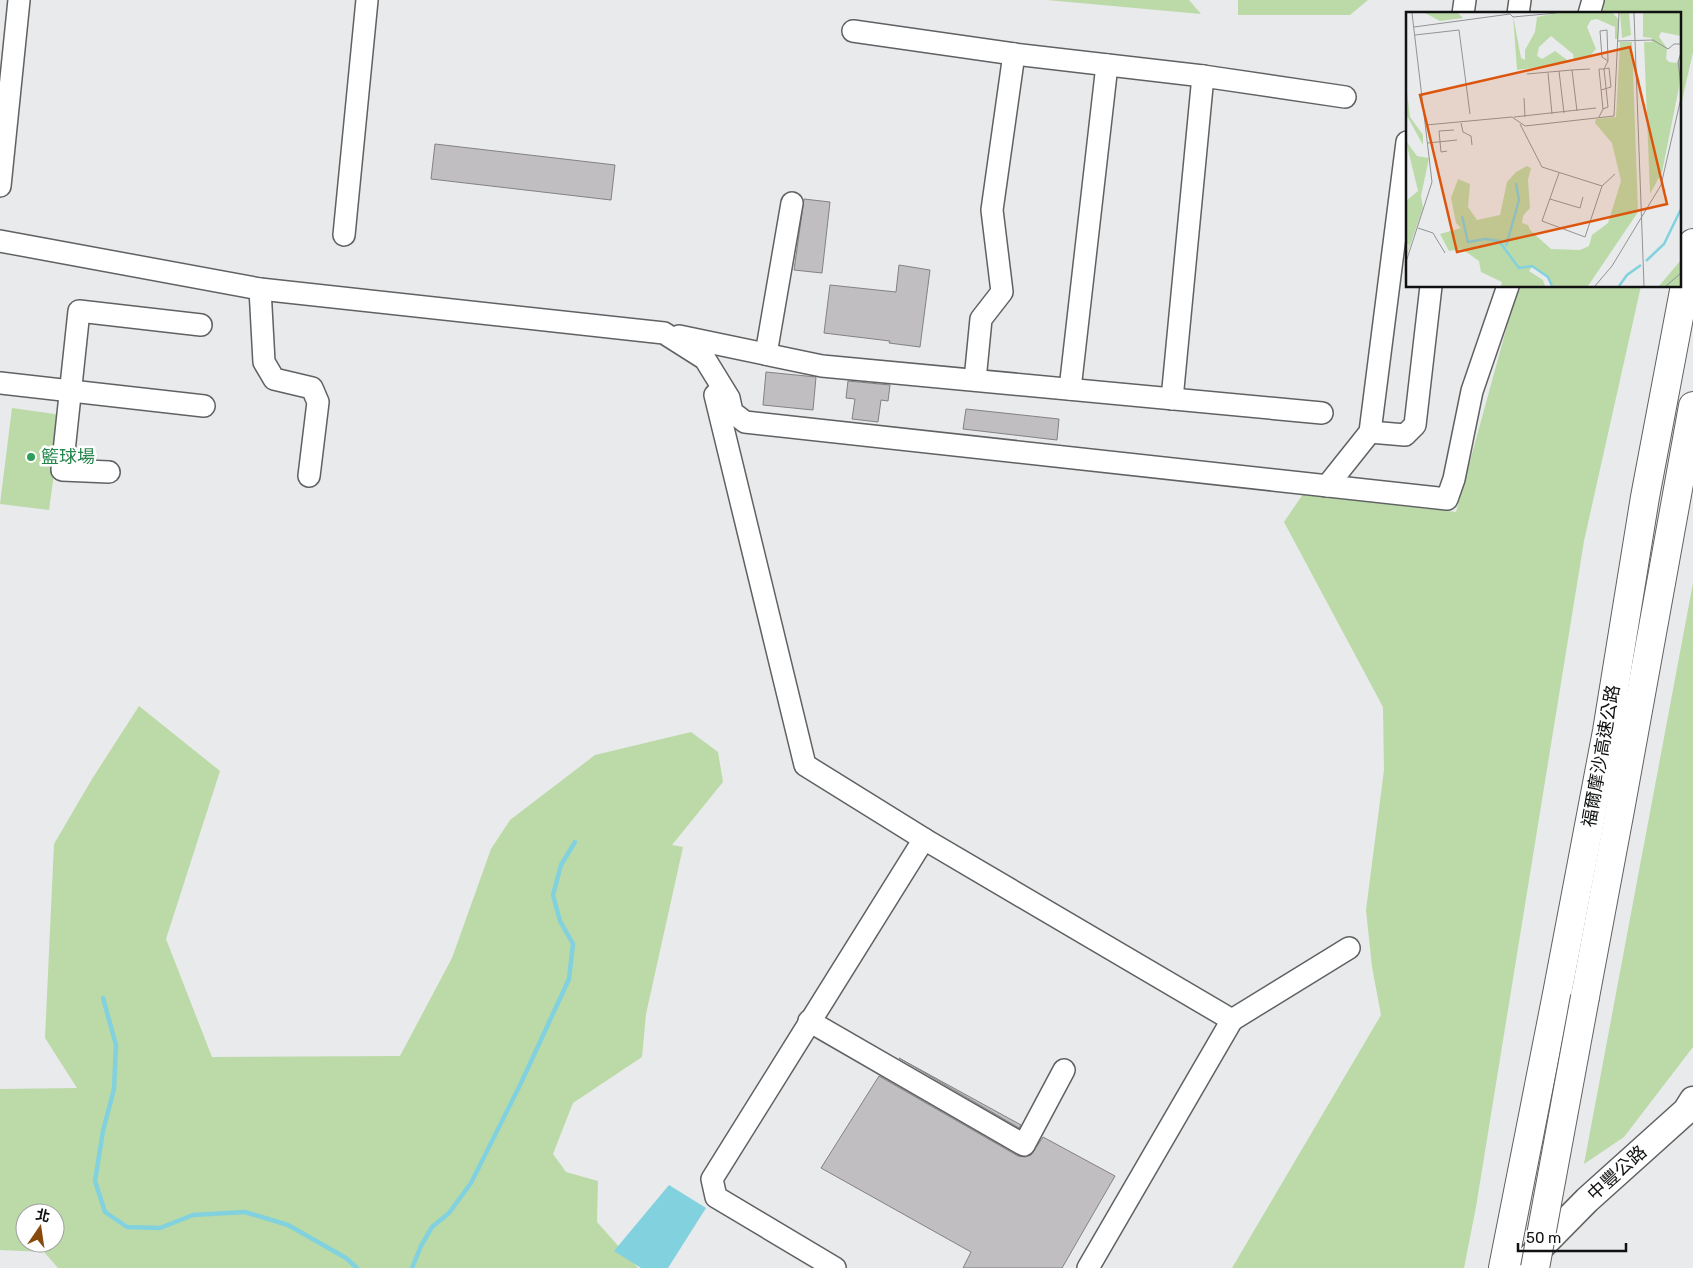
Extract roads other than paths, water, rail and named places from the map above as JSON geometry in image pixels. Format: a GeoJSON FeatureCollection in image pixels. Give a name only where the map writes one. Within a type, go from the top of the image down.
{"type":"FeatureCollection","features":[{"type":"Feature","properties":{"kind":"highway","name":"福爾摩沙高速公路"},"geometry":{"type":"LineString","coordinates":[[1503,1268],[1558,994],[1693,243]]}},
{"type":"Feature","properties":{"kind":"highway","name":"福爾摩沙高速公路"},"geometry":{"type":"LineString","coordinates":[[1535,1268],[1693,406]]}},
{"type":"Feature","properties":{"kind":"main road","name":"中豐公路"},"geometry":{"type":"LineString","coordinates":[[1542,1268],[1592,1218],[1610,1191],[1686,1111],[1693,1100]]}},
{"type":"Feature","properties":{"kind":"main road","name":"中豐公路"},"geometry":{"type":"LineString","coordinates":[[1520,1268],[1610,1191],[1666,1152],[1693,1124]]}},
{"type":"Feature","properties":{"kind":"street"},"geometry":{"type":"LineString","coordinates":[[0,186],[19,0]]}},
{"type":"Feature","properties":{"kind":"street"},"geometry":{"type":"LineString","coordinates":[[344,235],[367,0]]}},
{"type":"Feature","properties":{"kind":"street"},"geometry":{"type":"LineString","coordinates":[[853,31],[1014,54],[1203,76],[1345,98]]}},
{"type":"Feature","properties":{"kind":"street"},"geometry":{"type":"LineString","coordinates":[[975,380],[981,319],[1002,292],[992,210],[1014,54]]}},
{"type":"Feature","properties":{"kind":"street"},"geometry":{"type":"LineString","coordinates":[[1070,389],[1107,65]]}},
{"type":"Feature","properties":{"kind":"street"},"geometry":{"type":"LineString","coordinates":[[1172,399],[1203,76]]}},
{"type":"Feature","properties":{"kind":"street"},"geometry":{"type":"LineString","coordinates":[[1327,486],[1370,432],[1398,278],[1406,157]]}},
{"type":"Feature","properties":{"kind":"street"},"geometry":{"type":"LineString","coordinates":[[766,354],[792,203]]}},
{"type":"Feature","properties":{"kind":"street"},"geometry":{"type":"LineString","coordinates":[[0,241],[260,289],[664,332],[822,366],[1322,413]]}},
{"type":"Feature","properties":{"kind":"street"},"geometry":{"type":"LineString","coordinates":[[1370,432],[1404,435],[1415,425],[1431,288]]}},
{"type":"Feature","properties":{"kind":"street"},"geometry":{"type":"LineString","coordinates":[[664,332],[706,359],[728,398],[732,412],[745,422],[1447,499],[1454,479],[1472,391],[1507,288]]}},
{"type":"Feature","properties":{"kind":"street"},"geometry":{"type":"LineString","coordinates":[[260,289],[264,362],[274,379],[312,388],[318,402],[309,476]]}},
{"type":"Feature","properties":{"kind":"street"},"geometry":{"type":"LineString","coordinates":[[109,472],[62,470],[79,311],[200,325]]}},
{"type":"Feature","properties":{"kind":"street"},"geometry":{"type":"LineString","coordinates":[[706,359],[805,765],[924,839],[1232,1020]]}},
{"type":"Feature","properties":{"kind":"street"},"geometry":{"type":"LineString","coordinates":[[0,382],[204,406]]}},
{"type":"Feature","properties":{"kind":"street"},"geometry":{"type":"LineString","coordinates":[[835,1268],[716,1197],[712,1179],[924,839]]}},
{"type":"Feature","properties":{"kind":"street"},"geometry":{"type":"LineString","coordinates":[[1088,1268],[1232,1020],[1349,948]]}},
{"type":"Feature","properties":{"kind":"street"},"geometry":{"type":"LineString","coordinates":[[809,1021],[1024,1145],[1064,1070]]}},
{"type":"Feature","properties":{"kind":"water"},"geometry":{"type":"Polygon","coordinates":[[[669,1185],[706,1208],[668,1268],[641,1268],[614,1251],[669,1185]]]}},
{"type":"Feature","properties":{"kind":"waterway"},"geometry":{"type":"LineString","coordinates":[[412,1268],[421,1246],[432,1227],[449,1213],[471,1183],[521,1083],[569,979],[573,944],[560,921],[553,895],[561,865],[575,842]]}},
{"type":"Feature","properties":{"kind":"waterway"},"geometry":{"type":"LineString","coordinates":[[103,998],[116,1045],[114,1089],[103,1131],[95,1181],[105,1212],[127,1227],[160,1228],[193,1215],[245,1212],[288,1225],[346,1258],[357,1268]]}},
{"type":"Feature","properties":{"kind":"place","name":"籃球場"},"geometry":{"type":"Point","coordinates":[31,457]}}]}
